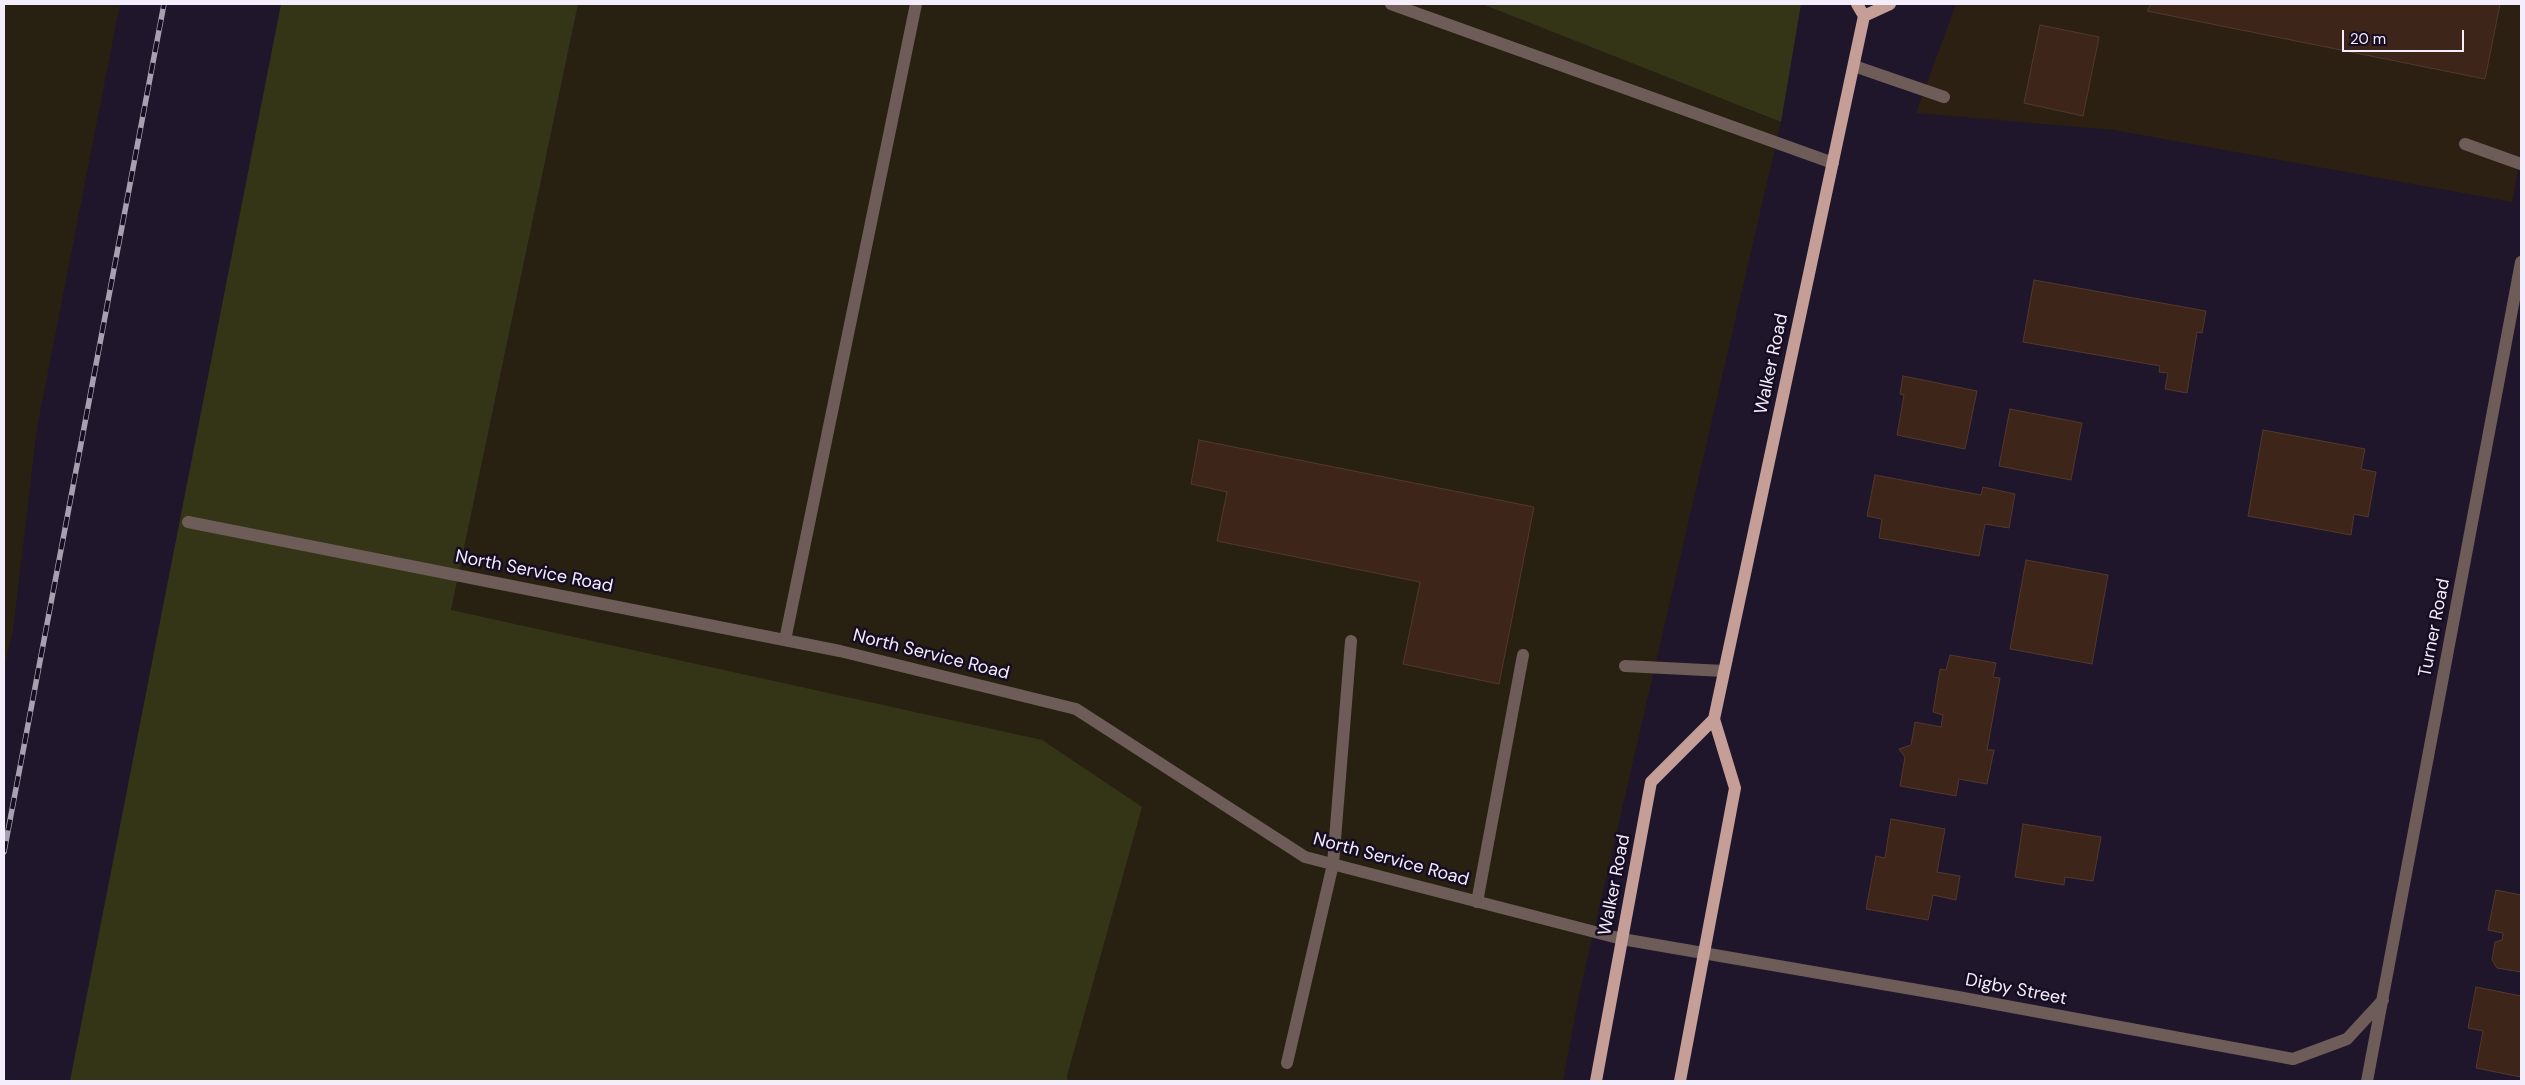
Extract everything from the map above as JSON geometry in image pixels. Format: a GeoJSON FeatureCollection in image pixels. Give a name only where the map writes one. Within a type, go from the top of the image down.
{"type":"FeatureCollection","features":[{"type":"Feature","properties":{"kind":"main road"},"geometry":{"type":"LineString","coordinates":[[1857,4],[1864,16],[1890,4]]}},
{"type":"Feature","properties":{"kind":"main road","name":"Walker Road"},"geometry":{"type":"LineString","coordinates":[[1680,1081],[1735,788],[1714,719],[1864,16]]}},
{"type":"Feature","properties":{"kind":"main road","name":"Walker Road"},"geometry":{"type":"LineString","coordinates":[[1596,1081],[1651,782],[1714,719]]}},
{"type":"Feature","properties":{"kind":"street"},"geometry":{"type":"LineString","coordinates":[[785,640],[916,4]]}},
{"type":"Feature","properties":{"kind":"street"},"geometry":{"type":"LineString","coordinates":[[1391,4],[1833,163]]}},
{"type":"Feature","properties":{"kind":"street"},"geometry":{"type":"LineString","coordinates":[[1854,66],[1944,97]]}},
{"type":"Feature","properties":{"kind":"street"},"geometry":{"type":"LineString","coordinates":[[2465,144],[2521,164]]}},
{"type":"Feature","properties":{"kind":"street","name":"Turner Road"},"geometry":{"type":"LineString","coordinates":[[2367,1081],[2521,262]]}},
{"type":"Feature","properties":{"kind":"street","name":"North Service Road"},"geometry":{"type":"LineString","coordinates":[[188,522],[840,651],[1076,709],[1305,857],[1622,939]]}},
{"type":"Feature","properties":{"kind":"street"},"geometry":{"type":"LineString","coordinates":[[1287,1063],[1333,864],[1352,641]]}},
{"type":"Feature","properties":{"kind":"street"},"geometry":{"type":"LineString","coordinates":[[1478,902],[1523,655]]}},
{"type":"Feature","properties":{"kind":"street"},"geometry":{"type":"LineString","coordinates":[[1625,666],[1724,671]]}},
{"type":"Feature","properties":{"kind":"street","name":"Digby Street"},"geometry":{"type":"LineString","coordinates":[[1622,939],[1958,997],[2293,1059],[2347,1039],[2383,1000]]}},
{"type":"Feature","properties":{"kind":"shaded area"},"geometry":{"type":"Polygon","coordinates":[[[4,4],[120,4],[37,428],[13,630],[4,669],[4,4]]]}},
{"type":"Feature","properties":{"kind":"shaded area"},"geometry":{"type":"Polygon","coordinates":[[[578,4],[1482,4],[1781,122],[1579,995],[1563,1081],[1068,1081],[1067,1076],[451,610],[578,4]]]}},
{"type":"Feature","properties":{"kind":"shaded area"},"geometry":{"type":"Polygon","coordinates":[[[1956,4],[2521,4],[2521,156],[2512,202],[2114,130],[1916,113],[1956,4]]]}},
{"type":"Feature","properties":{"kind":"green space"},"geometry":{"type":"Polygon","coordinates":[[[281,4],[578,4],[451,610],[1042,740],[1142,807],[1067,1076],[1068,1081],[70,1081],[281,4]]]}},
{"type":"Feature","properties":{"kind":"green space"},"geometry":{"type":"Polygon","coordinates":[[[1482,4],[1801,4],[1781,122],[1482,4]]]}},
{"type":"Feature","properties":{"kind":"building"},"geometry":{"type":"Polygon","coordinates":[[[2151,4],[2500,4],[2485,79],[2147,11],[2151,4]]]}},
{"type":"Feature","properties":{"kind":"building"},"geometry":{"type":"Polygon","coordinates":[[[2040,25],[2099,37],[2083,116],[2024,103],[2040,25]]]}},
{"type":"Feature","properties":{"kind":"building"},"geometry":{"type":"Polygon","coordinates":[[[2034,280],[2206,311],[2202,333],[2197,332],[2187,393],[2165,389],[2168,373],[2159,372],[2160,366],[2023,342],[2034,280]]]}},
{"type":"Feature","properties":{"kind":"building"},"geometry":{"type":"Polygon","coordinates":[[[1903,376],[1977,391],[1965,449],[1897,435],[1904,395],[1900,394],[1903,376]]]}},
{"type":"Feature","properties":{"kind":"building"},"geometry":{"type":"Polygon","coordinates":[[[2010,409],[2082,423],[2071,480],[1999,466],[2010,409]]]}},
{"type":"Feature","properties":{"kind":"building"},"geometry":{"type":"Polygon","coordinates":[[[2263,430],[2365,449],[2361,469],[2376,472],[2368,517],[2354,514],[2351,535],[2248,516],[2263,430]]]}},
{"type":"Feature","properties":{"kind":"building"},"geometry":{"type":"Polygon","coordinates":[[[1199,440],[1534,507],[1499,684],[1403,664],[1420,582],[1217,541],[1227,492],[1191,484],[1199,440]]]}},
{"type":"Feature","properties":{"kind":"building"},"geometry":{"type":"Polygon","coordinates":[[[1875,475],[1981,495],[1983,487],[2015,494],[2009,528],[1985,524],[1979,556],[1879,538],[1882,519],[1867,516],[1875,475]]]}},
{"type":"Feature","properties":{"kind":"building"},"geometry":{"type":"Polygon","coordinates":[[[2026,560],[2108,575],[2092,664],[2010,649],[2026,560]]]}},
{"type":"Feature","properties":{"kind":"building"},"geometry":{"type":"Polygon","coordinates":[[[1950,655],[1996,663],[1993,677],[2000,678],[1987,750],[1994,750],[1987,784],[1959,779],[1956,796],[1900,786],[1905,757],[1899,749],[1911,745],[1915,722],[1941,727],[1943,715],[1933,712],[1940,669],[1946,670],[1950,655]]]}},
{"type":"Feature","properties":{"kind":"building"},"geometry":{"type":"Polygon","coordinates":[[[1891,819],[1945,829],[1937,872],[1960,876],[1956,900],[1933,895],[1928,920],[1866,909],[1876,856],[1885,858],[1891,819]]]}},
{"type":"Feature","properties":{"kind":"building"},"geometry":{"type":"Polygon","coordinates":[[[2023,824],[2101,837],[2093,881],[2065,877],[2064,885],[2015,877],[2023,824]]]}},
{"type":"Feature","properties":{"kind":"building"},"geometry":{"type":"Polygon","coordinates":[[[2496,890],[2521,895],[2521,972],[2497,968],[2492,960],[2495,942],[2502,940],[2503,933],[2488,930],[2496,890]]]}},
{"type":"Feature","properties":{"kind":"building"},"geometry":{"type":"Polygon","coordinates":[[[2476,987],[2521,996],[2521,1077],[2476,1068],[2483,1031],[2468,1028],[2476,987]]]}},
{"type":"Feature","properties":{"kind":"railway"},"geometry":{"type":"LineString","coordinates":[[4,852],[164,4]]}}]}
